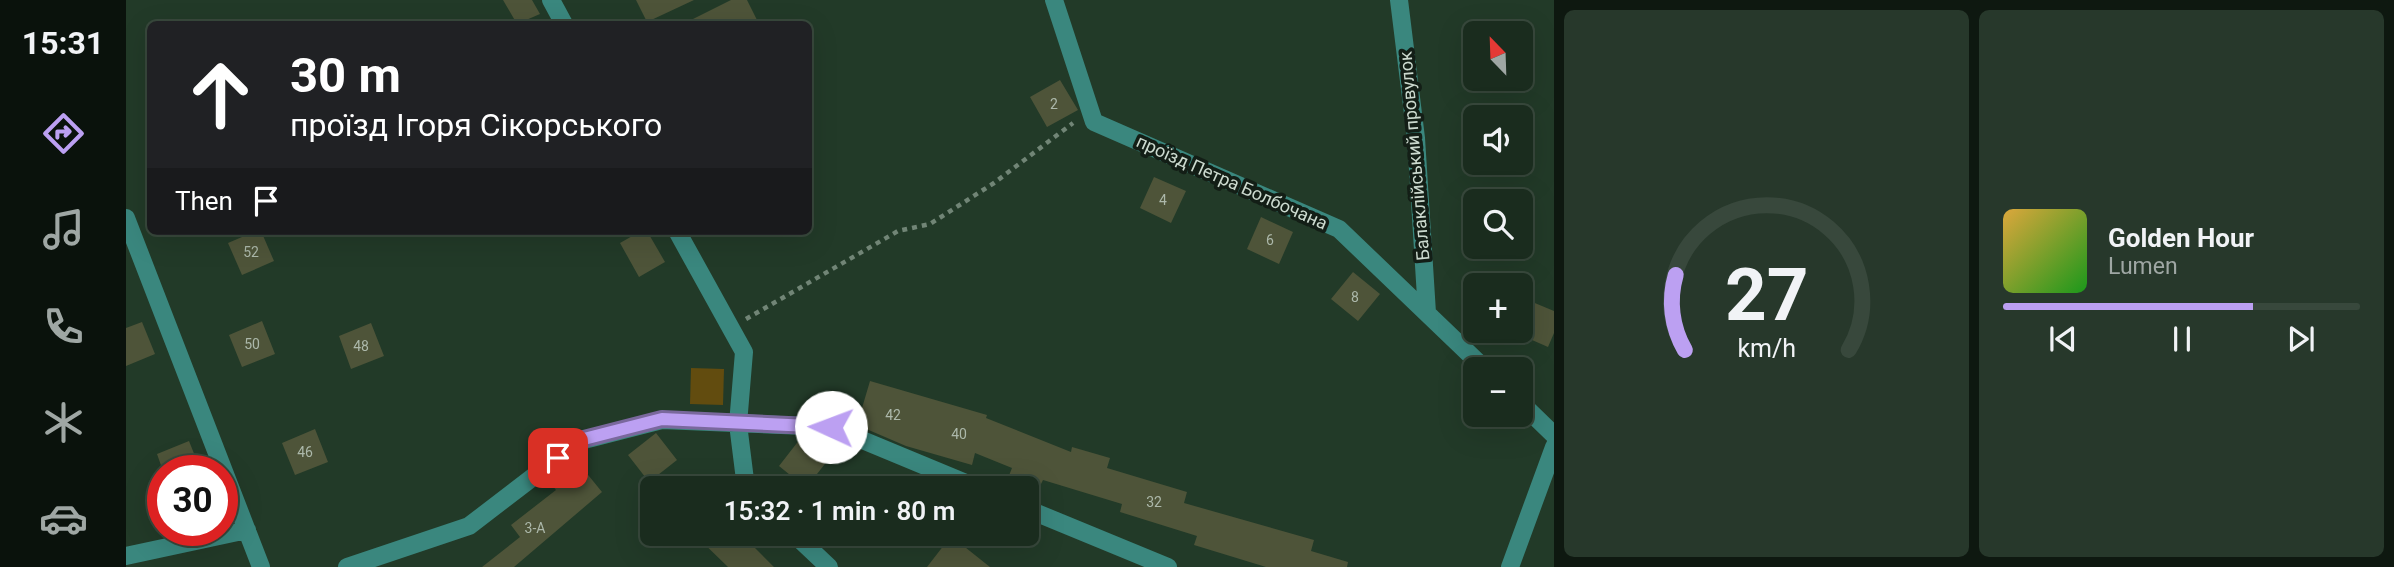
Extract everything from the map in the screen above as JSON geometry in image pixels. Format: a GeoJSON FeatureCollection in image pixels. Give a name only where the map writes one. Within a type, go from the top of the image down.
{"type":"FeatureCollection","features":[{"type":"Feature","properties":{"kind":"street"},"geometry":{"type":"LineString","coordinates":[[551,0],[562,21]]}},
{"type":"Feature","properties":{"kind":"street"},"geometry":{"type":"LineString","coordinates":[[1054,0],[1091,116]]}},
{"type":"Feature","properties":{"kind":"street","name":"Балаклійський провулок"},"geometry":{"type":"LineString","coordinates":[[1399,0],[1416,138],[1427,313]]}},
{"type":"Feature","properties":{"kind":"street","name":"проїзд Петра Болбочана"},"geometry":{"type":"LineString","coordinates":[[1091,116],[1339,229],[1473,357]]}},
{"type":"Feature","properties":{"kind":"street"},"geometry":{"type":"LineString","coordinates":[[126,218],[261,567]]}},
{"type":"Feature","properties":{"kind":"street"},"geometry":{"type":"LineString","coordinates":[[679,235],[744,352],[737,424],[744,476]]}},
{"type":"Feature","properties":{"kind":"street"},"geometry":{"type":"LineString","coordinates":[[1533,415],[1554,435]]}},
{"type":"Feature","properties":{"kind":"street"},"geometry":{"type":"LineString","coordinates":[[347,567],[469,526],[580,440],[662,419],[831,427],[949,476]]}},
{"type":"Feature","properties":{"kind":"street"},"geometry":{"type":"LineString","coordinates":[[1510,567],[1554,447]]}},
{"type":"Feature","properties":{"kind":"street"},"geometry":{"type":"LineString","coordinates":[[1039,514],[1168,567]]}},
{"type":"Feature","properties":{"kind":"street"},"geometry":{"type":"LineString","coordinates":[[126,556],[247,530]]}},
{"type":"Feature","properties":{"kind":"street"},"geometry":{"type":"LineString","coordinates":[[807,546],[829,567]]}},
{"type":"Feature","properties":{"kind":"path"},"geometry":{"type":"LineString","coordinates":[[730,328],[898,231],[930,224],[1091,116]]}},
{"type":"Feature","properties":{"kind":"shaded area"},"geometry":{"type":"Polygon","coordinates":[[[691,368],[724,369],[723,405],[690,404],[691,368]]]}},
{"type":"Feature","properties":{"kind":"building"},"geometry":{"type":"Polygon","coordinates":[[[503,0],[532,0],[540,14],[524,21],[515,21],[503,0]]]}},
{"type":"Feature","properties":{"kind":"building"},"geometry":{"type":"Polygon","coordinates":[[[636,0],[694,0],[649,21],[646,21],[636,0]]]}},
{"type":"Feature","properties":{"kind":"building"},"geometry":{"type":"Polygon","coordinates":[[[731,0],[747,0],[758,21],[689,21],[731,0]]]}},
{"type":"Feature","properties":{"kind":"building"},"geometry":{"type":"Polygon","coordinates":[[[1060,80],[1078,110],[1047,127],[1030,97],[1060,80]]]}},
{"type":"Feature","properties":{"kind":"building"},"geometry":{"type":"Polygon","coordinates":[[[1154,177],[1186,191],[1171,223],[1140,208],[1154,177]]]}},
{"type":"Feature","properties":{"kind":"building"},"geometry":{"type":"Polygon","coordinates":[[[1261,217],[1293,232],[1279,264],[1247,249],[1261,217]]]}},
{"type":"Feature","properties":{"kind":"building"},"geometry":{"type":"Polygon","coordinates":[[[247,235],[263,235],[274,261],[242,275],[228,243],[247,235]]]}},
{"type":"Feature","properties":{"kind":"building"},"geometry":{"type":"Polygon","coordinates":[[[634,235],[649,235],[665,262],[639,277],[620,243],[634,235]]]}},
{"type":"Feature","properties":{"kind":"building"},"geometry":{"type":"Polygon","coordinates":[[[1353,272],[1380,294],[1358,321],[1331,299],[1353,272]]]}},
{"type":"Feature","properties":{"kind":"building"},"geometry":{"type":"Polygon","coordinates":[[[1533,302],[1554,311],[1554,333],[1548,347],[1533,340],[1533,302]]]}},
{"type":"Feature","properties":{"kind":"building"},"geometry":{"type":"Polygon","coordinates":[[[262,321],[275,354],[242,367],[229,335],[262,321]]]}},
{"type":"Feature","properties":{"kind":"building"},"geometry":{"type":"Polygon","coordinates":[[[142,322],[155,354],[126,366],[126,328],[142,322]]]}},
{"type":"Feature","properties":{"kind":"building"},"geometry":{"type":"Polygon","coordinates":[[[371,323],[384,356],[351,369],[339,336],[371,323]]]}},
{"type":"Feature","properties":{"kind":"building"},"geometry":{"type":"Polygon","coordinates":[[[870,381],[987,415],[986,418],[1071,452],[1072,447],[1110,458],[1107,468],[1187,492],[1184,503],[1314,540],[1311,551],[1348,562],[1347,567],[1266,567],[1194,545],[1197,536],[1120,512],[1122,504],[1043,480],[1039,488],[1039,476],[1009,476],[1012,468],[975,453],[972,465],[906,446],[857,425],[870,381]]]}},
{"type":"Feature","properties":{"kind":"building"},"geometry":{"type":"Polygon","coordinates":[[[315,429],[328,462],[295,475],[282,443],[315,429]]]}},
{"type":"Feature","properties":{"kind":"building"},"geometry":{"type":"Polygon","coordinates":[[[656,433],[677,460],[657,476],[644,476],[628,455],[656,433]]]}},
{"type":"Feature","properties":{"kind":"building"},"geometry":{"type":"Polygon","coordinates":[[[800,439],[828,460],[815,476],[791,476],[779,466],[800,439]]]}},
{"type":"Feature","properties":{"kind":"building"},"geometry":{"type":"Polygon","coordinates":[[[189,441],[195,455],[157,455],[189,441]]]}},
{"type":"Feature","properties":{"kind":"building"},"geometry":{"type":"Polygon","coordinates":[[[580,465],[602,492],[514,567],[482,567],[520,537],[511,525],[556,490],[553,486],[580,465]]]}},
{"type":"Feature","properties":{"kind":"building"},"geometry":{"type":"Polygon","coordinates":[[[706,546],[753,546],[774,567],[728,567],[706,546]]]}},
{"type":"Feature","properties":{"kind":"building"},"geometry":{"type":"Polygon","coordinates":[[[943,546],[964,546],[990,567],[927,567],[943,546]]]}},
{"type":"Feature","properties":{"kind":"route"},"geometry":{"type":"LineString","coordinates":[[558,458],[580,440],[662,419],[831,427]]}}]}
